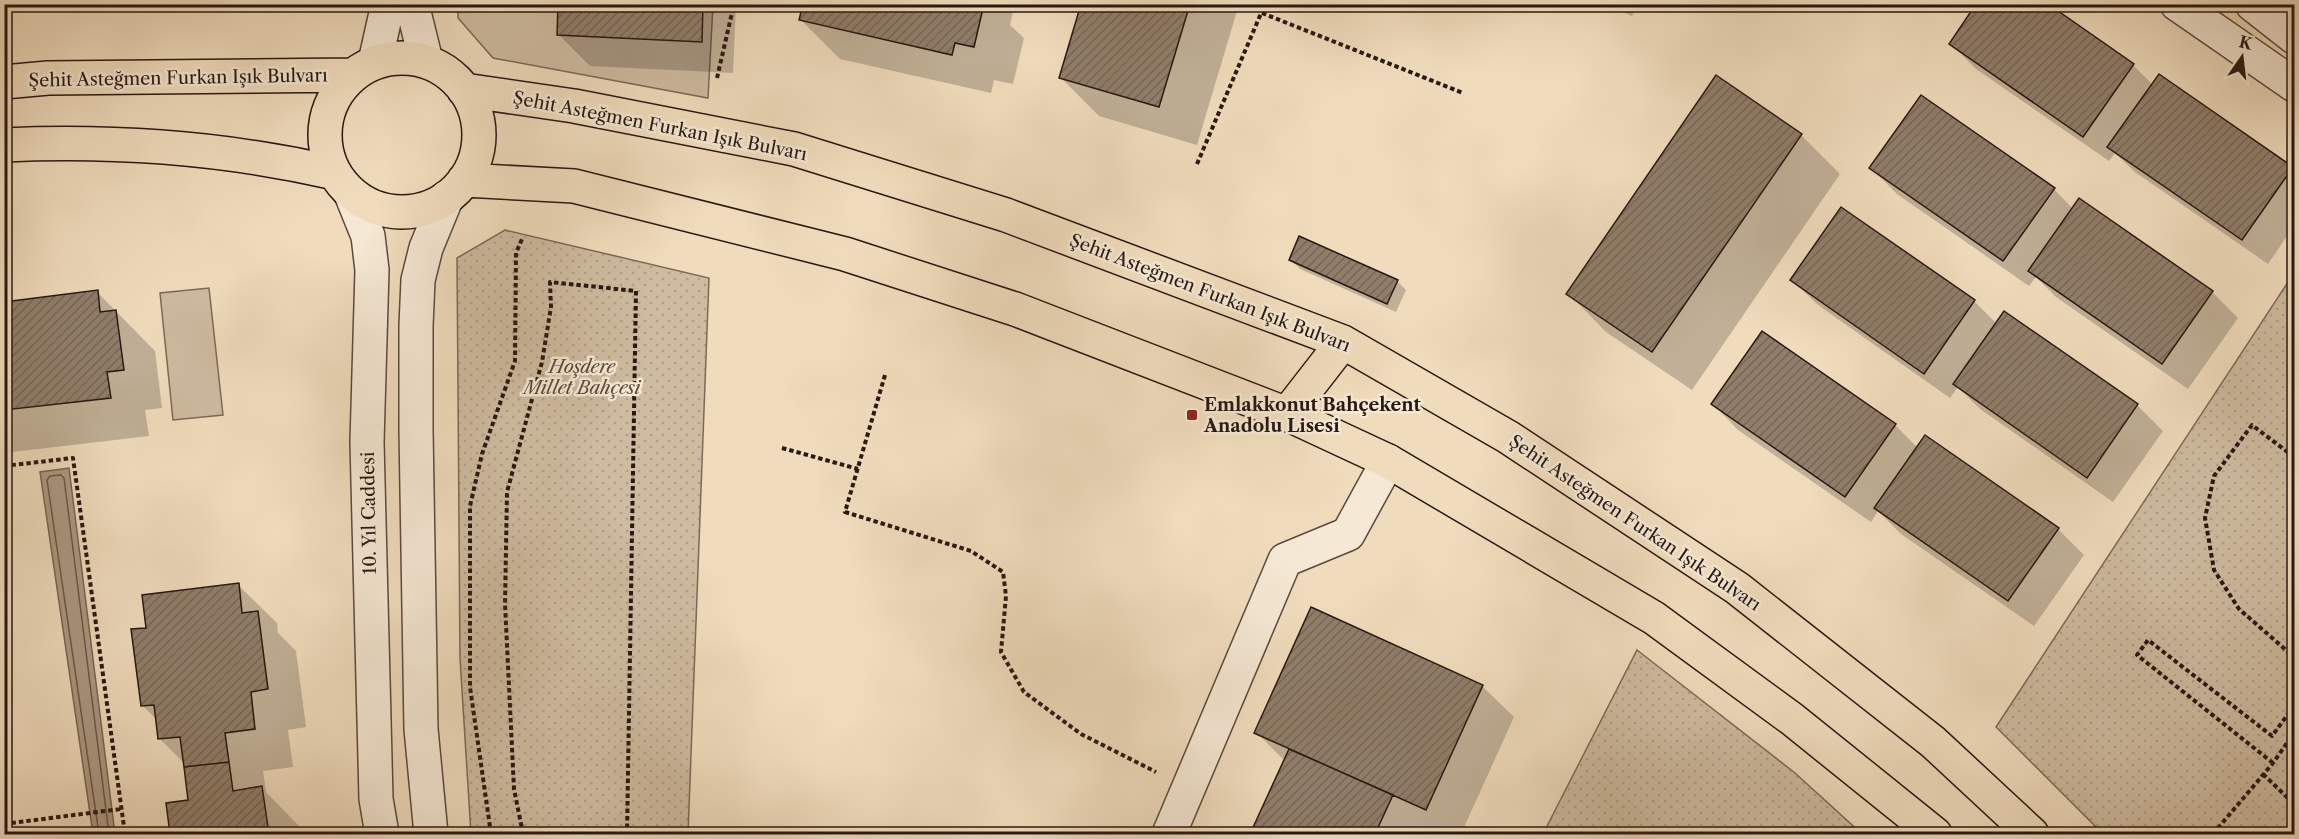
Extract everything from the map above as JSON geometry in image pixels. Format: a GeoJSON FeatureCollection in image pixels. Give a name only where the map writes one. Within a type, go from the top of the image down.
{"type":"FeatureCollection","features":[{"type":"Feature","properties":{"kind":"main road"},"geometry":{"type":"LineString","coordinates":[[4,145],[94,144],[181,147],[266,158],[343,183],[375,207],[402,211],[426,208],[456,189],[475,158],[479,135],[476,111],[464,90],[447,72],[426,61],[402,57],[364,69],[335,95],[325,121],[326,148],[343,183]]}},
{"type":"Feature","properties":{"kind":"main road","name":"Şehit Asteğmen Furkan Işık Bulvarı"},"geometry":{"type":"LineString","coordinates":[[4,82],[48,78],[364,69]]}},
{"type":"Feature","properties":{"kind":"main road","name":"Şehit Asteğmen Furkan Işık Bulvarı"},"geometry":{"type":"LineString","coordinates":[[464,90],[574,106],[794,149],[1006,215],[1343,342],[1508,437],[1737,588],[1933,742],[2032,834]]}},
{"type":"Feature","properties":{"kind":"main road"},"geometry":{"type":"LineString","coordinates":[[456,189],[574,186],[845,254],[1015,309],[1287,414],[1388,461],[1654,618],[1792,719],[1935,834]]}},
{"type":"Feature","properties":{"kind":"main road"},"geometry":{"type":"LineString","coordinates":[[1287,414],[1343,342]]}},
{"type":"Feature","properties":{"kind":"street"},"geometry":{"type":"LineString","coordinates":[[364,69],[388,4]]}},
{"type":"Feature","properties":{"kind":"street"},"geometry":{"type":"LineString","coordinates":[[412,4],[426,61]]}},
{"type":"Feature","properties":{"kind":"street"},"geometry":{"type":"LineString","coordinates":[[2177,4],[2295,84]]}},
{"type":"Feature","properties":{"kind":"street"},"geometry":{"type":"LineString","coordinates":[[2252,4],[2295,37]]}},
{"type":"Feature","properties":{"kind":"street","name":"10. Yıl Caddesi"},"geometry":{"type":"LineString","coordinates":[[343,183],[368,236],[372,270],[367,442],[376,799],[382,834]]}},
{"type":"Feature","properties":{"kind":"street"},"geometry":{"type":"LineString","coordinates":[[431,834],[422,729],[416,326],[418,280],[426,248],[456,189]]}},
{"type":"Feature","properties":{"kind":"street"},"geometry":{"type":"LineString","coordinates":[[1169,834],[1285,560],[1348,534],[1388,461]]}},
{"type":"Feature","properties":{"kind":"path"},"geometry":{"type":"LineString","coordinates":[[717,78],[734,4]]}},
{"type":"Feature","properties":{"kind":"path"},"geometry":{"type":"LineString","coordinates":[[1197,164],[1265,4]]}},
{"type":"Feature","properties":{"kind":"path"},"geometry":{"type":"LineString","coordinates":[[1262,13],[1463,93]]}},
{"type":"Feature","properties":{"kind":"path"},"geometry":{"type":"LineString","coordinates":[[490,834],[470,687],[470,506],[482,454],[515,361],[516,253],[522,239]]}},
{"type":"Feature","properties":{"kind":"path"},"geometry":{"type":"LineString","coordinates":[[523,834],[514,789],[506,627],[507,492],[542,362],[551,308],[550,282],[636,291],[627,834]]}},
{"type":"Feature","properties":{"kind":"path"},"geometry":{"type":"LineString","coordinates":[[885,375],[845,512],[971,551],[1003,572],[1006,596],[1001,652],[1024,692],[1081,734],[1189,788]]}},
{"type":"Feature","properties":{"kind":"path"},"geometry":{"type":"LineString","coordinates":[[2295,457],[2252,425],[2214,476],[2205,518],[2214,570],[2238,609],[2295,657]]}},
{"type":"Feature","properties":{"kind":"path"},"geometry":{"type":"LineString","coordinates":[[782,448],[858,469]]}},
{"type":"Feature","properties":{"kind":"path"},"geometry":{"type":"LineString","coordinates":[[4,466],[72,458],[125,834]]}},
{"type":"Feature","properties":{"kind":"path"},"geometry":{"type":"LineString","coordinates":[[2273,764],[2137,655],[2148,640],[2272,736],[2295,706]]}},
{"type":"Feature","properties":{"kind":"path"},"geometry":{"type":"LineString","coordinates":[[2213,834],[2273,764],[2295,734]]}},
{"type":"Feature","properties":{"kind":"path"},"geometry":{"type":"LineString","coordinates":[[2264,774],[2295,804]]}},
{"type":"Feature","properties":{"kind":"path"},"geometry":{"type":"LineString","coordinates":[[4,824],[121,809]]}},
{"type":"Feature","properties":{"kind":"green space"},"geometry":{"type":"Polygon","coordinates":[[[458,5],[713,5],[708,98],[493,58],[458,18],[458,5]]]}},
{"type":"Feature","properties":{"kind":"green space","name":"Hoşdere Millet Bahçesi"},"geometry":{"type":"Polygon","coordinates":[[[505,230],[709,278],[688,834],[471,834],[460,658],[457,258],[505,230]]]}},
{"type":"Feature","properties":{"kind":"green space"},"geometry":{"type":"Polygon","coordinates":[[[2294,273],[2294,834],[2103,834],[1996,727],[2294,273]]]}},
{"type":"Feature","properties":{"kind":"green space"},"geometry":{"type":"Polygon","coordinates":[[[209,288],[223,415],[173,420],[160,293],[209,288]]]}},
{"type":"Feature","properties":{"kind":"green space"},"geometry":{"type":"Polygon","coordinates":[[[1637,650],[1795,773],[1862,834],[1543,834],[1637,650]]]}},
{"type":"Feature","properties":{"kind":"water"},"geometry":{"type":"Polygon","coordinates":[[[69,468],[115,834],[93,834],[40,472],[69,468]]]}},
{"type":"Feature","properties":{"kind":"building"},"geometry":{"type":"Polygon","coordinates":[[[558,4],[703,4],[702,42],[557,35],[558,4]]]}},
{"type":"Feature","properties":{"kind":"building"},"geometry":{"type":"Polygon","coordinates":[[[803,4],[984,4],[974,47],[955,43],[952,55],[799,20],[803,4]]]}},
{"type":"Feature","properties":{"kind":"building"},"geometry":{"type":"Polygon","coordinates":[[[1081,4],[1190,4],[1159,107],[1059,78],[1081,4]]]}},
{"type":"Feature","properties":{"kind":"building"},"geometry":{"type":"Polygon","coordinates":[[[1976,4],[2048,4],[2134,64],[2083,137],[1949,44],[1976,4]]]}},
{"type":"Feature","properties":{"kind":"building"},"geometry":{"type":"Polygon","coordinates":[[[2159,74],[2293,167],[2242,240],[2107,147],[2159,74]]]}},
{"type":"Feature","properties":{"kind":"building"},"geometry":{"type":"Polygon","coordinates":[[[1716,75],[1802,134],[1652,352],[1566,294],[1716,75]]]}},
{"type":"Feature","properties":{"kind":"building"},"geometry":{"type":"Polygon","coordinates":[[[1921,95],[2055,188],[2003,261],[1869,168],[1921,95]]]}},
{"type":"Feature","properties":{"kind":"building"},"geometry":{"type":"Polygon","coordinates":[[[2079,198],[2213,291],[2162,364],[2028,271],[2079,198]]]}},
{"type":"Feature","properties":{"kind":"building"},"geometry":{"type":"Polygon","coordinates":[[[1841,207],[1975,300],[1924,374],[1790,280],[1841,207]]]}},
{"type":"Feature","properties":{"kind":"building"},"geometry":{"type":"Polygon","coordinates":[[[1299,236],[1398,280],[1387,304],[1289,260],[1299,236]]]}},
{"type":"Feature","properties":{"kind":"building"},"geometry":{"type":"Polygon","coordinates":[[[98,290],[100,312],[116,310],[124,370],[107,372],[111,398],[4,410],[4,302],[98,290]]]}},
{"type":"Feature","properties":{"kind":"building"},"geometry":{"type":"Polygon","coordinates":[[[2004,311],[2138,404],[2087,478],[1953,384],[2004,311]]]}},
{"type":"Feature","properties":{"kind":"building"},"geometry":{"type":"Polygon","coordinates":[[[1762,331],[1896,424],[1845,497],[1711,404],[1762,331]]]}},
{"type":"Feature","properties":{"kind":"building"},"geometry":{"type":"Polygon","coordinates":[[[1925,435],[2059,528],[2008,601],[1874,508],[1925,435]]]}},
{"type":"Feature","properties":{"kind":"building"},"geometry":{"type":"Polygon","coordinates":[[[239,583],[242,613],[258,611],[268,689],[251,692],[255,729],[225,733],[229,762],[184,767],[180,737],[158,739],[154,705],[141,706],[131,629],[146,628],[142,595],[239,583]]]}},
{"type":"Feature","properties":{"kind":"building"},"geometry":{"type":"Polygon","coordinates":[[[1311,607],[1483,685],[1426,810],[1254,733],[1311,607]]]}},
{"type":"Feature","properties":{"kind":"building"},"geometry":{"type":"Polygon","coordinates":[[[1289,749],[1393,795],[1375,834],[1250,834],[1289,749]]]}},
{"type":"Feature","properties":{"kind":"building"},"geometry":{"type":"Polygon","coordinates":[[[229,762],[233,791],[262,786],[269,834],[170,834],[166,803],[188,800],[184,767],[229,762]]]}},
{"type":"Feature","properties":{"kind":"place","name":"Emlakkonut Bahçekent Anadolu Lisesi"},"geometry":{"type":"Point","coordinates":[1192,415]}}]}
